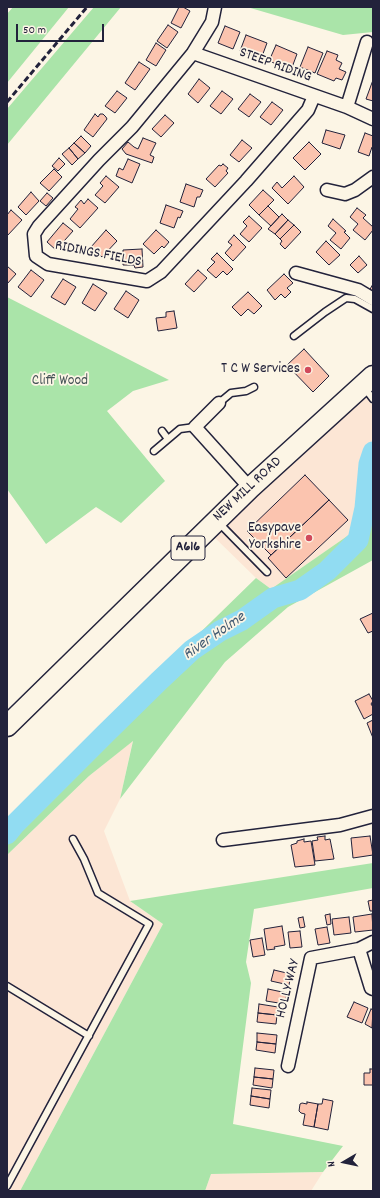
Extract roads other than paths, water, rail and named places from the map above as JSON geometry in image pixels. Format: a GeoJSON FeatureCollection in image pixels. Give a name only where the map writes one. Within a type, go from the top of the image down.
{"type":"FeatureCollection","features":[{"type":"Feature","properties":{"kind":"main road","name":"NEW MILL ROAD"},"geometry":{"type":"LineString","coordinates":[[7,726],[250,488],[369,387]]}},
{"type":"Feature","properties":{"kind":"street","name":"RIDINGS FIELDS"},"geometry":{"type":"LineString","coordinates":[[215,7],[212,22],[193,53],[132,127],[99,160],[39,226],[34,234],[36,256],[48,264],[147,281],[161,272],[246,181],[308,110],[314,96]]}},
{"type":"Feature","properties":{"kind":"street"},"geometry":{"type":"LineString","coordinates":[[347,107],[367,42]]}},
{"type":"Feature","properties":{"kind":"street","name":"STEEP RIDING"},"geometry":{"type":"LineString","coordinates":[[193,53],[347,107],[373,119]]}},
{"type":"Feature","properties":{"kind":"street"},"geometry":{"type":"LineString","coordinates":[[328,190],[346,194],[355,190],[373,176]]}},
{"type":"Feature","properties":{"kind":"street"},"geometry":{"type":"LineString","coordinates":[[296,273],[358,290],[373,299]]}},
{"type":"Feature","properties":{"kind":"street"},"geometry":{"type":"LineString","coordinates":[[220,403],[195,427],[250,488]]}},
{"type":"Feature","properties":{"kind":"street"},"geometry":{"type":"LineString","coordinates":[[223,840],[340,824],[373,816]]}},
{"type":"Feature","properties":{"kind":"street","name":"HOLLY WAY"},"geometry":{"type":"LineString","coordinates":[[288,1066],[311,958],[359,949],[373,942]]}},
{"type":"Feature","properties":{"kind":"street"},"geometry":{"type":"LineString","coordinates":[[359,949],[371,988],[373,989]]}},
{"type":"Feature","properties":{"kind":"lane"},"geometry":{"type":"LineString","coordinates":[[294,336],[346,298],[355,299],[373,309]]}},
{"type":"Feature","properties":{"kind":"lane"},"geometry":{"type":"LineString","coordinates":[[220,403],[231,393],[246,392],[254,387]]}},
{"type":"Feature","properties":{"kind":"lane"},"geometry":{"type":"LineString","coordinates":[[154,451],[180,429],[195,427]]}},
{"type":"Feature","properties":{"kind":"lane"},"geometry":{"type":"LineString","coordinates":[[162,432],[168,439]]}},
{"type":"Feature","properties":{"kind":"lane"},"geometry":{"type":"LineString","coordinates":[[217,520],[267,572]]}},
{"type":"Feature","properties":{"kind":"lane"},"geometry":{"type":"LineString","coordinates":[[7,1186],[149,924],[98,893],[84,859],[73,839]]}},
{"type":"Feature","properties":{"kind":"lane"},"geometry":{"type":"LineString","coordinates":[[7,986],[89,1036]]}},
{"type":"Feature","properties":{"kind":"waterway","name":"River Holme"},"geometry":{"type":"LineString","coordinates":[[7,834],[15,824],[105,734],[192,650],[220,631],[242,620],[273,598],[300,590],[327,571],[358,540],[365,508],[369,464],[373,452]]}},
{"type":"Feature","properties":{"kind":"railway"},"geometry":{"type":"LineString","coordinates":[[7,102],[87,7]]}},
{"type":"Feature","properties":{"kind":"place","name":"T C W Services"},"geometry":{"type":"Point","coordinates":[308,370]}},
{"type":"Feature","properties":{"kind":"place","name":"Easypave Yorkshire"},"geometry":{"type":"Point","coordinates":[309,538]}},
{"type":"Feature","properties":{"kind":"park label","name":"Cliff Wood"},"geometry":{"type":"Point","coordinates":[60,382]}}]}
